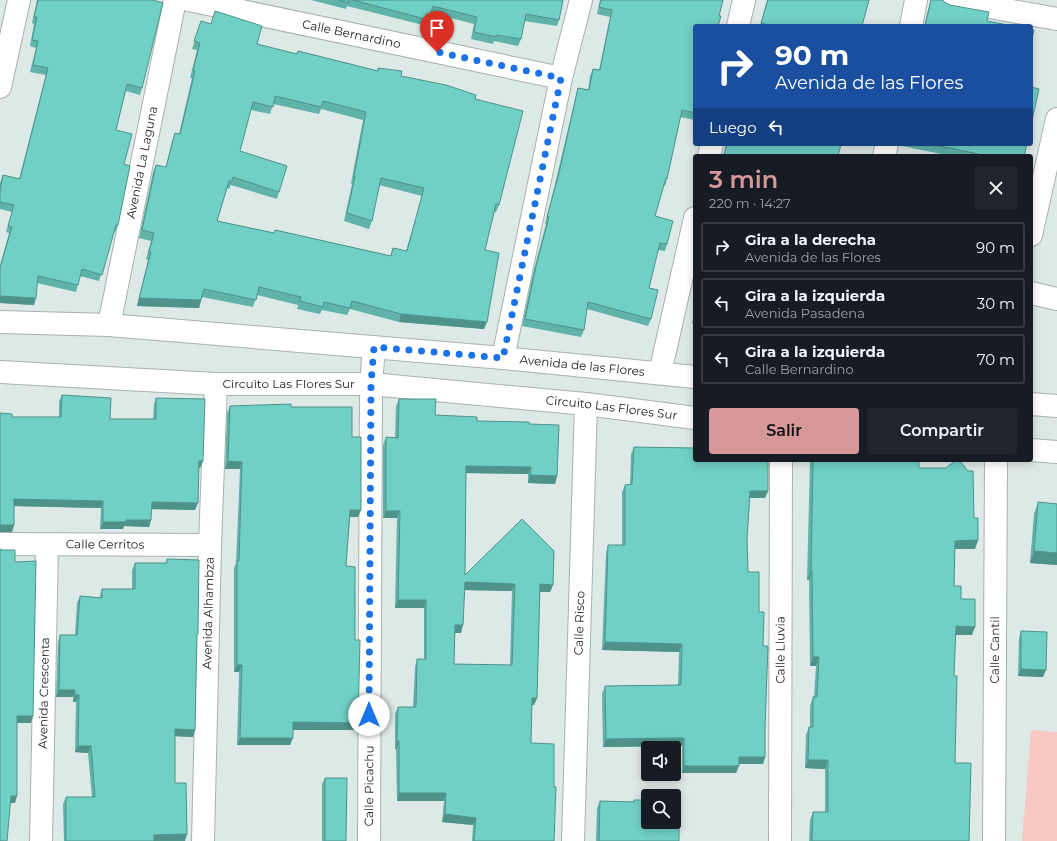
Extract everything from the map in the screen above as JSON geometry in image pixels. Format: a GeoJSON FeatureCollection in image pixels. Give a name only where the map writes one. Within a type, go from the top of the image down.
{"type":"FeatureCollection","features":[{"type":"Feature","properties":{"kind":"street"},"geometry":{"type":"LineString","coordinates":[[0,87],[20,0]]}},
{"type":"Feature","properties":{"kind":"street","name":"Avenida La Laguna"},"geometry":{"type":"LineString","coordinates":[[109,325],[175,0]]}},
{"type":"Feature","properties":{"kind":"street","name":"Calle Bernardino"},"geometry":{"type":"LineString","coordinates":[[189,0],[561,78]]}},
{"type":"Feature","properties":{"kind":"street"},"geometry":{"type":"LineString","coordinates":[[503,358],[561,78],[581,0]]}},
{"type":"Feature","properties":{"kind":"street"},"geometry":{"type":"LineString","coordinates":[[738,24],[744,0]]}},
{"type":"Feature","properties":{"kind":"street"},"geometry":{"type":"LineString","coordinates":[[911,24],[916,0]]}},
{"type":"Feature","properties":{"kind":"street"},"geometry":{"type":"LineString","coordinates":[[950,0],[1057,19]]}},
{"type":"Feature","properties":{"kind":"street"},"geometry":{"type":"LineString","coordinates":[[1033,226],[1057,119]]}},
{"type":"Feature","properties":{"kind":"street"},"geometry":{"type":"LineString","coordinates":[[660,374],[693,227]]}},
{"type":"Feature","properties":{"kind":"street"},"geometry":{"type":"LineString","coordinates":[[1033,293],[1057,299]]}},
{"type":"Feature","properties":{"kind":"street"},"geometry":{"type":"LineString","coordinates":[[0,322],[109,325],[374,347]]}},
{"type":"Feature","properties":{"kind":"street","name":"Avenida de las Flores"},"geometry":{"type":"LineString","coordinates":[[374,347],[693,377]]}},
{"type":"Feature","properties":{"kind":"street","name":"Calle Picachu"},"geometry":{"type":"LineString","coordinates":[[368,841],[371,384],[374,347]]}},
{"type":"Feature","properties":{"kind":"street","name":"Circuito Las Flores Sur"},"geometry":{"type":"LineString","coordinates":[[0,372],[216,384],[371,384],[586,404],[693,418]]}},
{"type":"Feature","properties":{"kind":"street","name":"Avenida Alhambza"},"geometry":{"type":"LineString","coordinates":[[203,841],[210,545],[216,384]]}},
{"type":"Feature","properties":{"kind":"street","name":"Calle Risco"},"geometry":{"type":"LineString","coordinates":[[573,841],[586,404]]}},
{"type":"Feature","properties":{"kind":"street"},"geometry":{"type":"LineString","coordinates":[[1033,404],[1057,406]]}},
{"type":"Feature","properties":{"kind":"street"},"geometry":{"type":"LineString","coordinates":[[1033,450],[1057,452]]}},
{"type":"Feature","properties":{"kind":"street","name":"Calle Lluvia"},"geometry":{"type":"LineString","coordinates":[[780,841],[781,462]]}},
{"type":"Feature","properties":{"kind":"street","name":"Calle Cantil"},"geometry":{"type":"LineString","coordinates":[[994,841],[996,462]]}},
{"type":"Feature","properties":{"kind":"street","name":"Calle Cerritos"},"geometry":{"type":"LineString","coordinates":[[0,544],[210,545]]}},
{"type":"Feature","properties":{"kind":"street","name":"Avenida Crescenta"},"geometry":{"type":"LineString","coordinates":[[41,841],[47,545]]}},
{"type":"Feature","properties":{"kind":"shaded area"},"geometry":{"type":"Polygon","coordinates":[[[1031,730],[1057,732],[1057,841],[1022,841],[1031,730]]]}},
{"type":"Feature","properties":{"kind":"building"},"geometry":{"type":"Polygon","coordinates":[[[38,0],[153,0],[163,3],[142,88],[127,84],[116,130],[132,134],[124,164],[130,166],[118,225],[116,225],[102,275],[82,269],[78,285],[38,276],[36,298],[0,296],[0,267],[12,227],[8,226],[14,205],[0,202],[0,191],[3,175],[20,179],[48,68],[33,65],[38,41],[32,40],[37,17],[34,17],[38,0]]]}},
{"type":"Feature","properties":{"kind":"building"},"geometry":{"type":"Polygon","coordinates":[[[339,0],[349,0],[348,3],[339,0]]]}},
{"type":"Feature","properties":{"kind":"building"},"geometry":{"type":"Polygon","coordinates":[[[353,0],[563,0],[559,20],[526,14],[521,39],[496,35],[496,37],[474,32],[477,17],[433,6],[429,20],[353,0]]]}},
{"type":"Feature","properties":{"kind":"building"},"geometry":{"type":"Polygon","coordinates":[[[601,0],[723,0],[719,24],[693,24],[693,113],[682,110],[667,179],[666,178],[655,216],[673,221],[667,244],[660,243],[649,288],[658,290],[651,319],[588,302],[584,330],[525,319],[536,266],[549,217],[547,217],[559,173],[578,88],[589,90],[593,69],[600,70],[612,10],[599,7],[601,0]]]}},
{"type":"Feature","properties":{"kind":"building"},"geometry":{"type":"Polygon","coordinates":[[[768,0],[869,0],[863,24],[761,23],[768,0]]]}},
{"type":"Feature","properties":{"kind":"building"},"geometry":{"type":"Polygon","coordinates":[[[931,0],[943,0],[950,5],[989,12],[987,21],[1003,24],[925,24],[931,0]]]}},
{"type":"Feature","properties":{"kind":"building"},"geometry":{"type":"Polygon","coordinates":[[[215,11],[262,26],[257,44],[297,54],[298,51],[378,71],[378,68],[402,71],[401,76],[446,85],[476,95],[475,99],[523,111],[499,205],[496,204],[485,250],[499,253],[487,322],[401,314],[352,301],[350,308],[324,302],[323,307],[300,301],[301,297],[259,287],[256,300],[204,289],[201,300],[139,298],[151,252],[149,252],[154,233],[142,230],[156,165],[166,167],[175,133],[180,134],[200,43],[194,41],[201,21],[211,24],[215,11]],[[275,96],[273,107],[253,102],[240,151],[287,166],[279,192],[233,177],[232,181],[229,181],[217,221],[274,233],[275,230],[391,256],[393,248],[407,251],[424,188],[381,178],[372,221],[347,213],[366,112],[323,101],[321,107],[275,96]]]}},
{"type":"Feature","properties":{"kind":"building"},"geometry":{"type":"Polygon","coordinates":[[[1033,88],[1039,89],[1033,116],[1033,88]]]}},
{"type":"Feature","properties":{"kind":"building"},"geometry":{"type":"Polygon","coordinates":[[[726,146],[840,146],[838,154],[724,154],[726,146]]]}},
{"type":"Feature","properties":{"kind":"building"},"geometry":{"type":"Polygon","coordinates":[[[940,146],[1026,146],[1024,154],[978,154],[940,146]]]}},
{"type":"Feature","properties":{"kind":"building"},"geometry":{"type":"Polygon","coordinates":[[[62,395],[111,398],[110,419],[156,419],[156,398],[205,399],[203,461],[199,461],[198,503],[152,502],[151,520],[103,522],[103,501],[14,499],[14,525],[0,525],[0,413],[12,414],[12,417],[61,417],[62,395]]]}},
{"type":"Feature","properties":{"kind":"building"},"geometry":{"type":"Polygon","coordinates":[[[399,399],[436,399],[435,415],[477,417],[477,421],[529,422],[529,424],[559,425],[557,476],[530,475],[531,467],[466,466],[465,575],[522,519],[554,551],[553,585],[540,584],[537,698],[532,698],[531,743],[554,744],[554,787],[556,787],[554,841],[474,841],[476,818],[445,814],[446,793],[399,793],[399,741],[397,741],[398,707],[416,707],[417,659],[426,659],[426,600],[398,600],[400,511],[386,511],[386,437],[398,438],[399,399]],[[465,582],[463,625],[455,625],[454,664],[512,665],[515,584],[465,582]]]}},
{"type":"Feature","properties":{"kind":"building"},"geometry":{"type":"Polygon","coordinates":[[[291,404],[291,407],[352,407],[352,437],[361,437],[361,510],[350,510],[346,566],[355,567],[355,640],[360,640],[358,723],[293,722],[293,738],[240,738],[242,665],[237,665],[237,561],[239,561],[242,462],[228,461],[230,406],[291,404]]]}},
{"type":"Feature","properties":{"kind":"building"},"geometry":{"type":"Polygon","coordinates":[[[634,447],[693,448],[693,462],[768,462],[768,491],[750,491],[747,539],[748,572],[759,572],[759,612],[764,612],[763,646],[768,646],[765,757],[739,757],[739,766],[684,766],[684,738],[606,739],[605,686],[681,685],[682,644],[605,642],[608,545],[625,545],[625,485],[632,484],[634,447]]]}},
{"type":"Feature","properties":{"kind":"building"},"geometry":{"type":"Polygon","coordinates":[[[813,462],[919,462],[919,468],[946,468],[954,462],[961,462],[968,471],[973,471],[974,518],[978,518],[978,540],[955,541],[954,586],[961,586],[961,599],[975,599],[975,627],[956,626],[954,676],[957,676],[955,763],[971,763],[969,841],[812,841],[813,812],[828,812],[828,760],[808,760],[809,727],[813,727],[813,697],[817,697],[819,657],[813,657],[811,571],[813,462]]]}},
{"type":"Feature","properties":{"kind":"building"},"geometry":{"type":"Polygon","coordinates":[[[1038,502],[1057,504],[1057,553],[1034,551],[1038,502]]]}},
{"type":"Feature","properties":{"kind":"building"},"geometry":{"type":"Polygon","coordinates":[[[0,549],[15,550],[15,562],[36,561],[33,716],[17,716],[17,796],[11,796],[7,841],[0,841],[0,549]]]}},
{"type":"Feature","properties":{"kind":"building"},"geometry":{"type":"Polygon","coordinates":[[[167,559],[199,560],[195,730],[175,729],[175,783],[186,783],[187,834],[154,835],[154,841],[66,841],[66,797],[95,797],[91,746],[78,746],[79,695],[75,695],[75,690],[59,690],[60,635],[77,635],[80,596],[102,598],[102,589],[135,589],[135,563],[167,563],[167,559]]]}},
{"type":"Feature","properties":{"kind":"building"},"geometry":{"type":"Polygon","coordinates":[[[1021,631],[1047,632],[1046,670],[1021,669],[1021,631]]]}},
{"type":"Feature","properties":{"kind":"building"},"geometry":{"type":"Polygon","coordinates":[[[325,778],[347,778],[346,841],[325,841],[325,778]]]}},
{"type":"Feature","properties":{"kind":"building"},"geometry":{"type":"Polygon","coordinates":[[[634,800],[641,800],[641,829],[679,829],[679,841],[599,841],[600,801],[634,802],[634,800]]]}},
{"type":"Feature","properties":{"kind":"route"},"geometry":{"type":"LineString","coordinates":[[369,715],[371,384],[374,347],[503,358],[561,78],[437,52]]}}]}
